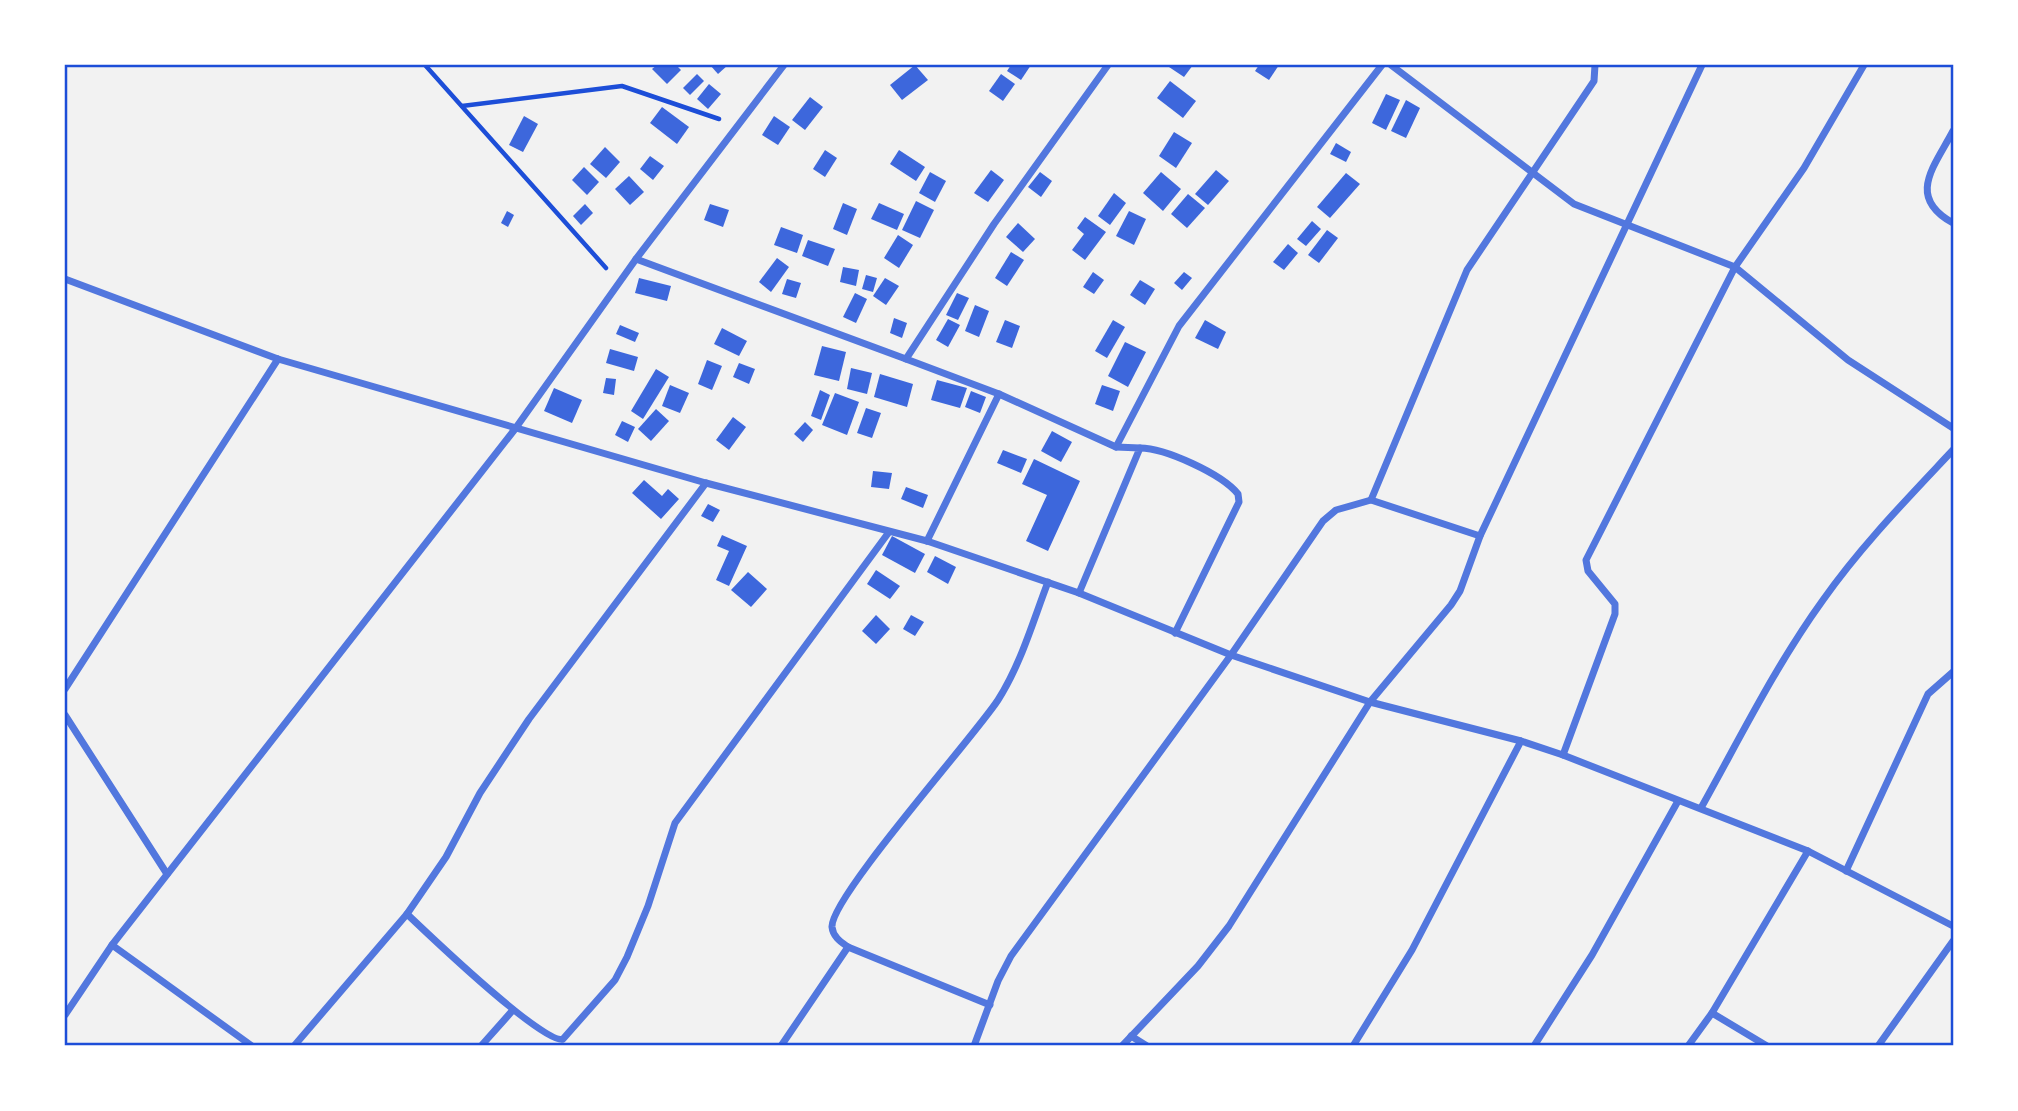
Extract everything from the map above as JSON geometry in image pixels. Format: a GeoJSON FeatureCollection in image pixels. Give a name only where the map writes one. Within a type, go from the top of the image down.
{"type":"FeatureCollection","features":[{"type":"Feature","properties":{"kind":"street"},"geometry":{"type":"LineString","coordinates":[[65,1015],[112,945],[515,429],[636,259],[784,65]]}},
{"type":"Feature","properties":{"kind":"street"},"geometry":{"type":"LineString","coordinates":[[906,359],[993,224],[1108,65]]}},
{"type":"Feature","properties":{"kind":"street"},"geometry":{"type":"LineString","coordinates":[[1116,447],[1178,326],[1382,65]]}},
{"type":"Feature","properties":{"kind":"street"},"geometry":{"type":"LineString","coordinates":[[1391,65],[1574,204],[1735,267],[1848,360],[1953,428]]}},
{"type":"Feature","properties":{"kind":"street"},"geometry":{"type":"LineString","coordinates":[[1371,500],[1467,270],[1594,81],[1594,65]]}},
{"type":"Feature","properties":{"kind":"street"},"geometry":{"type":"LineString","coordinates":[[1122,1046],[1198,966],[1229,926],[1370,702],[1451,606],[1460,591],[1480,536],[1702,65]]}},
{"type":"Feature","properties":{"kind":"street"},"geometry":{"type":"LineString","coordinates":[[1563,755],[1615,614],[1615,604],[1588,571],[1586,560],[1735,267],[1804,167],[1864,65]]}},
{"type":"Feature","properties":{"kind":"street"},"geometry":{"type":"LineString","coordinates":[[1953,131],[1928,178],[1926,194],[1930,205],[1953,223]]}},
{"type":"Feature","properties":{"kind":"street"},"geometry":{"type":"LineString","coordinates":[[636,259],[999,394],[1116,447],[1165,451],[1228,484],[1238,494],[1239,502],[1175,633]]}},
{"type":"Feature","properties":{"kind":"street"},"geometry":{"type":"LineString","coordinates":[[65,279],[278,359],[706,484],[927,541],[1079,593],[1231,655],[1370,702],[1521,741],[1563,755],[1808,851],[1953,926]]}},
{"type":"Feature","properties":{"kind":"street"},"geometry":{"type":"LineString","coordinates":[[65,689],[278,359]]}},
{"type":"Feature","properties":{"kind":"street"},"geometry":{"type":"LineString","coordinates":[[927,541],[999,394]]}},
{"type":"Feature","properties":{"kind":"street"},"geometry":{"type":"LineString","coordinates":[[1079,593],[1140,447]]}},
{"type":"Feature","properties":{"kind":"street"},"geometry":{"type":"LineString","coordinates":[[1701,808],[1775,675],[1823,600],[1879,529],[1953,450]]}},
{"type":"Feature","properties":{"kind":"street"},"geometry":{"type":"LineString","coordinates":[[294,1046],[407,914],[446,857],[480,793],[529,719],[706,484]]}},
{"type":"Feature","properties":{"kind":"street"},"geometry":{"type":"LineString","coordinates":[[974,1046],[1011,956],[1231,655],[1323,522],[1336,510],[1371,500],[1480,536]]}},
{"type":"Feature","properties":{"kind":"street"},"geometry":{"type":"LineString","coordinates":[[407,914],[513,1010],[559,1042],[615,980],[648,906],[675,823],[889,532]]}},
{"type":"Feature","properties":{"kind":"street"},"geometry":{"type":"LineString","coordinates":[[990,1004],[848,947],[838,940],[832,928],[835,914],[870,861],[999,699],[1025,643],[1048,582]]}},
{"type":"Feature","properties":{"kind":"street"},"geometry":{"type":"LineString","coordinates":[[1846,871],[1928,694],[1953,672]]}},
{"type":"Feature","properties":{"kind":"street"},"geometry":{"type":"LineString","coordinates":[[65,715],[167,874]]}},
{"type":"Feature","properties":{"kind":"street"},"geometry":{"type":"LineString","coordinates":[[1353,1046],[1412,950],[1521,741]]}},
{"type":"Feature","properties":{"kind":"street"},"geometry":{"type":"LineString","coordinates":[[1534,1046],[1592,955],[1678,801]]}},
{"type":"Feature","properties":{"kind":"street"},"geometry":{"type":"LineString","coordinates":[[1688,1046],[1712,1013],[1808,851]]}},
{"type":"Feature","properties":{"kind":"street"},"geometry":{"type":"LineString","coordinates":[[1878,1046],[1953,941]]}},
{"type":"Feature","properties":{"kind":"street"},"geometry":{"type":"LineString","coordinates":[[112,945],[252,1046]]}},
{"type":"Feature","properties":{"kind":"street"},"geometry":{"type":"LineString","coordinates":[[781,1046],[848,947]]}},
{"type":"Feature","properties":{"kind":"street"},"geometry":{"type":"LineString","coordinates":[[481,1046],[513,1010]]}},
{"type":"Feature","properties":{"kind":"street"},"geometry":{"type":"LineString","coordinates":[[1712,1013],[1767,1046]]}},
{"type":"Feature","properties":{"kind":"street"},"geometry":{"type":"LineString","coordinates":[[1131,1036],[1147,1046]]}},
{"type":"Feature","properties":{"kind":"path"},"geometry":{"type":"LineString","coordinates":[[425,65],[619,283]]}},
{"type":"Feature","properties":{"kind":"path"},"geometry":{"type":"LineString","coordinates":[[462,106],[622,86],[736,125]]}},
{"type":"Feature","properties":{"kind":"building"},"geometry":{"type":"Polygon","coordinates":[[[657,65],[676,65],[681,70],[667,84],[652,69],[657,65]]]}},
{"type":"Feature","properties":{"kind":"building"},"geometry":{"type":"Polygon","coordinates":[[[710,65],[728,65],[718,74],[710,65]]]}},
{"type":"Feature","properties":{"kind":"building"},"geometry":{"type":"Polygon","coordinates":[[[915,65],[928,80],[902,100],[890,85],[915,65]]]}},
{"type":"Feature","properties":{"kind":"building"},"geometry":{"type":"Polygon","coordinates":[[[1011,65],[1031,65],[1021,80],[1007,71],[1011,65]]]}},
{"type":"Feature","properties":{"kind":"building"},"geometry":{"type":"Polygon","coordinates":[[[1166,65],[1193,65],[1184,77],[1166,65]]]}},
{"type":"Feature","properties":{"kind":"building"},"geometry":{"type":"Polygon","coordinates":[[[1259,65],[1279,65],[1269,80],[1255,71],[1259,65]]]}},
{"type":"Feature","properties":{"kind":"building"},"geometry":{"type":"Polygon","coordinates":[[[697,74],[704,81],[690,95],[683,88],[697,74]]]}},
{"type":"Feature","properties":{"kind":"building"},"geometry":{"type":"Polygon","coordinates":[[[1001,74],[1015,84],[1003,101],[989,91],[1001,74]]]}},
{"type":"Feature","properties":{"kind":"building"},"geometry":{"type":"Polygon","coordinates":[[[1170,81],[1196,101],[1183,118],[1157,98],[1170,81]]]}},
{"type":"Feature","properties":{"kind":"building"},"geometry":{"type":"Polygon","coordinates":[[[709,84],[721,94],[708,109],[697,99],[709,84]]]}},
{"type":"Feature","properties":{"kind":"building"},"geometry":{"type":"Polygon","coordinates":[[[1386,94],[1400,100],[1386,130],[1372,123],[1386,94]]]}},
{"type":"Feature","properties":{"kind":"building"},"geometry":{"type":"Polygon","coordinates":[[[810,97],[823,107],[805,130],[792,120],[810,97]]]}},
{"type":"Feature","properties":{"kind":"building"},"geometry":{"type":"Polygon","coordinates":[[[1406,100],[1420,108],[1406,138],[1391,131],[1406,100]]]}},
{"type":"Feature","properties":{"kind":"building"},"geometry":{"type":"Polygon","coordinates":[[[662,107],[689,127],[677,144],[650,123],[662,107]]]}},
{"type":"Feature","properties":{"kind":"building"},"geometry":{"type":"Polygon","coordinates":[[[524,116],[538,124],[523,152],[509,145],[524,116]]]}},
{"type":"Feature","properties":{"kind":"building"},"geometry":{"type":"Polygon","coordinates":[[[774,116],[790,127],[778,145],[762,135],[774,116]]]}},
{"type":"Feature","properties":{"kind":"building"},"geometry":{"type":"Polygon","coordinates":[[[1174,132],[1192,143],[1176,168],[1159,156],[1174,132]]]}},
{"type":"Feature","properties":{"kind":"building"},"geometry":{"type":"Polygon","coordinates":[[[1336,143],[1351,152],[1346,162],[1330,154],[1336,143]]]}},
{"type":"Feature","properties":{"kind":"building"},"geometry":{"type":"Polygon","coordinates":[[[605,147],[620,162],[606,178],[590,164],[605,147]]]}},
{"type":"Feature","properties":{"kind":"building"},"geometry":{"type":"Polygon","coordinates":[[[825,150],[837,158],[825,177],[813,169],[825,150]]]}},
{"type":"Feature","properties":{"kind":"building"},"geometry":{"type":"Polygon","coordinates":[[[899,150],[925,167],[916,181],[890,164],[899,150]]]}},
{"type":"Feature","properties":{"kind":"building"},"geometry":{"type":"Polygon","coordinates":[[[650,156],[664,166],[653,180],[640,169],[650,156]]]}},
{"type":"Feature","properties":{"kind":"building"},"geometry":{"type":"Polygon","coordinates":[[[584,167],[599,182],[587,195],[572,180],[584,167]]]}},
{"type":"Feature","properties":{"kind":"building"},"geometry":{"type":"Polygon","coordinates":[[[991,170],[1004,180],[988,202],[974,193],[991,170]]]}},
{"type":"Feature","properties":{"kind":"building"},"geometry":{"type":"Polygon","coordinates":[[[1216,170],[1229,181],[1208,205],[1195,194],[1216,170]]]}},
{"type":"Feature","properties":{"kind":"building"},"geometry":{"type":"Polygon","coordinates":[[[930,172],[946,181],[935,202],[919,193],[930,172]]]}},
{"type":"Feature","properties":{"kind":"building"},"geometry":{"type":"Polygon","coordinates":[[[1040,172],[1052,181],[1041,197],[1028,187],[1040,172]]]}},
{"type":"Feature","properties":{"kind":"building"},"geometry":{"type":"Polygon","coordinates":[[[1161,172],[1181,189],[1163,211],[1143,193],[1161,172]]]}},
{"type":"Feature","properties":{"kind":"building"},"geometry":{"type":"Polygon","coordinates":[[[1346,173],[1360,184],[1330,218],[1317,207],[1346,173]]]}},
{"type":"Feature","properties":{"kind":"building"},"geometry":{"type":"Polygon","coordinates":[[[629,176],[644,192],[630,205],[615,189],[629,176]]]}},
{"type":"Feature","properties":{"kind":"building"},"geometry":{"type":"Polygon","coordinates":[[[1114,193],[1126,203],[1110,225],[1098,216],[1114,193]]]}},
{"type":"Feature","properties":{"kind":"building"},"geometry":{"type":"Polygon","coordinates":[[[1188,194],[1205,208],[1187,228],[1171,214],[1188,194]]]}},
{"type":"Feature","properties":{"kind":"building"},"geometry":{"type":"Polygon","coordinates":[[[916,201],[934,210],[920,238],[902,230],[916,201]]]}},
{"type":"Feature","properties":{"kind":"building"},"geometry":{"type":"Polygon","coordinates":[[[843,203],[857,209],[847,235],[833,229],[843,203]]]}},
{"type":"Feature","properties":{"kind":"building"},"geometry":{"type":"Polygon","coordinates":[[[879,203],[904,214],[897,230],[871,219],[879,203]]]}},
{"type":"Feature","properties":{"kind":"building"},"geometry":{"type":"Polygon","coordinates":[[[585,204],[593,213],[581,225],[573,216],[585,204]]]}},
{"type":"Feature","properties":{"kind":"building"},"geometry":{"type":"Polygon","coordinates":[[[710,204],[729,210],[723,227],[704,220],[710,204]]]}},
{"type":"Feature","properties":{"kind":"building"},"geometry":{"type":"Polygon","coordinates":[[[507,211],[514,215],[508,227],[501,223],[507,211]]]}},
{"type":"Feature","properties":{"kind":"building"},"geometry":{"type":"Polygon","coordinates":[[[1129,211],[1146,219],[1134,245],[1116,236],[1129,211]]]}},
{"type":"Feature","properties":{"kind":"building"},"geometry":{"type":"Polygon","coordinates":[[[1085,217],[1106,232],[1085,260],[1072,250],[1084,234],[1077,228],[1085,217]]]}},
{"type":"Feature","properties":{"kind":"building"},"geometry":{"type":"Polygon","coordinates":[[[1312,221],[1321,229],[1306,246],[1297,239],[1312,221]]]}},
{"type":"Feature","properties":{"kind":"building"},"geometry":{"type":"Polygon","coordinates":[[[1018,223],[1035,239],[1023,252],[1006,237],[1018,223]]]}},
{"type":"Feature","properties":{"kind":"building"},"geometry":{"type":"Polygon","coordinates":[[[781,227],[803,235],[797,253],[774,245],[781,227]]]}},
{"type":"Feature","properties":{"kind":"building"},"geometry":{"type":"Polygon","coordinates":[[[1327,230],[1338,238],[1319,263],[1308,255],[1327,230]]]}},
{"type":"Feature","properties":{"kind":"building"},"geometry":{"type":"Polygon","coordinates":[[[898,235],[913,245],[899,268],[884,258],[898,235]]]}},
{"type":"Feature","properties":{"kind":"building"},"geometry":{"type":"Polygon","coordinates":[[[808,240],[835,249],[828,266],[802,256],[808,240]]]}},
{"type":"Feature","properties":{"kind":"building"},"geometry":{"type":"Polygon","coordinates":[[[1288,244],[1298,253],[1284,270],[1273,262],[1288,244]]]}},
{"type":"Feature","properties":{"kind":"building"},"geometry":{"type":"Polygon","coordinates":[[[1011,252],[1024,260],[1007,286],[995,278],[1011,252]]]}},
{"type":"Feature","properties":{"kind":"building"},"geometry":{"type":"Polygon","coordinates":[[[777,258],[789,267],[771,292],[759,282],[777,258]]]}},
{"type":"Feature","properties":{"kind":"building"},"geometry":{"type":"Polygon","coordinates":[[[843,267],[859,270],[856,286],[840,282],[843,267]]]}},
{"type":"Feature","properties":{"kind":"building"},"geometry":{"type":"Polygon","coordinates":[[[1093,272],[1104,280],[1094,294],[1083,287],[1093,272]]]}},
{"type":"Feature","properties":{"kind":"building"},"geometry":{"type":"Polygon","coordinates":[[[1184,272],[1192,278],[1182,290],[1174,283],[1184,272]]]}},
{"type":"Feature","properties":{"kind":"building"},"geometry":{"type":"Polygon","coordinates":[[[866,275],[877,278],[873,292],[862,289],[866,275]]]}},
{"type":"Feature","properties":{"kind":"building"},"geometry":{"type":"Polygon","coordinates":[[[639,278],[671,286],[667,301],[635,293],[639,278]]]}},
{"type":"Feature","properties":{"kind":"building"},"geometry":{"type":"Polygon","coordinates":[[[885,278],[899,286],[886,305],[873,296],[885,278]]]}},
{"type":"Feature","properties":{"kind":"building"},"geometry":{"type":"Polygon","coordinates":[[[787,279],[801,283],[796,298],[782,294],[787,279]]]}},
{"type":"Feature","properties":{"kind":"building"},"geometry":{"type":"Polygon","coordinates":[[[1140,280],[1155,289],[1145,305],[1130,295],[1140,280]]]}},
{"type":"Feature","properties":{"kind":"building"},"geometry":{"type":"Polygon","coordinates":[[[855,293],[867,299],[856,323],[843,317],[855,293]]]}},
{"type":"Feature","properties":{"kind":"building"},"geometry":{"type":"Polygon","coordinates":[[[957,293],[969,298],[958,320],[946,315],[957,293]]]}},
{"type":"Feature","properties":{"kind":"building"},"geometry":{"type":"Polygon","coordinates":[[[975,305],[989,311],[979,337],[965,331],[975,305]]]}},
{"type":"Feature","properties":{"kind":"building"},"geometry":{"type":"Polygon","coordinates":[[[894,318],[907,323],[902,338],[890,333],[894,318]]]}},
{"type":"Feature","properties":{"kind":"building"},"geometry":{"type":"Polygon","coordinates":[[[948,319],[960,325],[948,347],[936,340],[948,319]]]}},
{"type":"Feature","properties":{"kind":"building"},"geometry":{"type":"Polygon","coordinates":[[[1005,320],[1020,326],[1012,348],[996,342],[1005,320]]]}},
{"type":"Feature","properties":{"kind":"building"},"geometry":{"type":"Polygon","coordinates":[[[1113,320],[1125,327],[1107,358],[1095,351],[1113,320]]]}},
{"type":"Feature","properties":{"kind":"building"},"geometry":{"type":"Polygon","coordinates":[[[1205,320],[1226,332],[1218,349],[1195,338],[1205,320]]]}},
{"type":"Feature","properties":{"kind":"building"},"geometry":{"type":"Polygon","coordinates":[[[620,325],[639,333],[635,342],[616,334],[620,325]]]}},
{"type":"Feature","properties":{"kind":"building"},"geometry":{"type":"Polygon","coordinates":[[[722,328],[747,341],[739,356],[714,344],[722,328]]]}},
{"type":"Feature","properties":{"kind":"building"},"geometry":{"type":"Polygon","coordinates":[[[1125,342],[1146,352],[1128,387],[1108,376],[1125,342]]]}},
{"type":"Feature","properties":{"kind":"building"},"geometry":{"type":"Polygon","coordinates":[[[822,346],[846,352],[839,381],[814,375],[822,346]]]}},
{"type":"Feature","properties":{"kind":"building"},"geometry":{"type":"Polygon","coordinates":[[[610,349],[638,357],[634,371],[606,363],[610,349]]]}},
{"type":"Feature","properties":{"kind":"building"},"geometry":{"type":"Polygon","coordinates":[[[707,360],[722,366],[712,390],[698,384],[707,360]]]}},
{"type":"Feature","properties":{"kind":"building"},"geometry":{"type":"Polygon","coordinates":[[[739,363],[755,369],[749,384],[733,377],[739,363]]]}},
{"type":"Feature","properties":{"kind":"building"},"geometry":{"type":"Polygon","coordinates":[[[851,368],[872,373],[867,394],[847,389],[851,368]]]}},
{"type":"Feature","properties":{"kind":"building"},"geometry":{"type":"Polygon","coordinates":[[[656,369],[669,377],[643,419],[631,411],[656,369]]]}},
{"type":"Feature","properties":{"kind":"building"},"geometry":{"type":"Polygon","coordinates":[[[880,374],[913,384],[907,407],[874,397],[880,374]]]}},
{"type":"Feature","properties":{"kind":"building"},"geometry":{"type":"Polygon","coordinates":[[[606,378],[616,379],[614,395],[603,393],[606,378]]]}},
{"type":"Feature","properties":{"kind":"building"},"geometry":{"type":"Polygon","coordinates":[[[937,380],[967,388],[960,408],[931,400],[937,380]]]}},
{"type":"Feature","properties":{"kind":"building"},"geometry":{"type":"Polygon","coordinates":[[[670,385],[689,393],[680,413],[662,406],[670,385]]]}},
{"type":"Feature","properties":{"kind":"building"},"geometry":{"type":"Polygon","coordinates":[[[1102,385],[1120,391],[1113,411],[1095,404],[1102,385]]]}},
{"type":"Feature","properties":{"kind":"building"},"geometry":{"type":"Polygon","coordinates":[[[554,388],[582,400],[572,423],[544,411],[554,388]]]}},
{"type":"Feature","properties":{"kind":"building"},"geometry":{"type":"Polygon","coordinates":[[[820,390],[830,395],[821,420],[811,416],[820,390]]]}},
{"type":"Feature","properties":{"kind":"building"},"geometry":{"type":"Polygon","coordinates":[[[971,391],[986,397],[980,413],[965,407],[971,391]]]}},
{"type":"Feature","properties":{"kind":"building"},"geometry":{"type":"Polygon","coordinates":[[[835,393],[859,402],[847,435],[822,425],[835,393]]]}},
{"type":"Feature","properties":{"kind":"building"},"geometry":{"type":"Polygon","coordinates":[[[866,408],[881,413],[872,438],[857,433],[866,408]]]}},
{"type":"Feature","properties":{"kind":"building"},"geometry":{"type":"Polygon","coordinates":[[[656,409],[669,421],[651,441],[638,429],[656,409]]]}},
{"type":"Feature","properties":{"kind":"building"},"geometry":{"type":"Polygon","coordinates":[[[733,417],[746,427],[729,450],[716,440],[733,417]]]}},
{"type":"Feature","properties":{"kind":"building"},"geometry":{"type":"Polygon","coordinates":[[[622,421],[635,427],[628,442],[615,435],[622,421]]]}},
{"type":"Feature","properties":{"kind":"building"},"geometry":{"type":"Polygon","coordinates":[[[805,422],[813,430],[803,442],[794,434],[805,422]]]}},
{"type":"Feature","properties":{"kind":"building"},"geometry":{"type":"Polygon","coordinates":[[[1052,431],[1072,442],[1061,462],[1041,451],[1052,431]]]}},
{"type":"Feature","properties":{"kind":"building"},"geometry":{"type":"Polygon","coordinates":[[[1003,450],[1027,459],[1021,473],[997,463],[1003,450]]]}},
{"type":"Feature","properties":{"kind":"building"},"geometry":{"type":"Polygon","coordinates":[[[1034,459],[1080,481],[1048,551],[1026,541],[1047,495],[1022,484],[1034,459]]]}},
{"type":"Feature","properties":{"kind":"building"},"geometry":{"type":"Polygon","coordinates":[[[873,471],[892,473],[889,489],[871,487],[873,471]]]}},
{"type":"Feature","properties":{"kind":"building"},"geometry":{"type":"Polygon","coordinates":[[[644,480],[662,496],[668,489],[679,499],[661,519],[632,493],[644,480]]]}},
{"type":"Feature","properties":{"kind":"building"},"geometry":{"type":"Polygon","coordinates":[[[906,487],[928,495],[923,508],[901,499],[906,487]]]}},
{"type":"Feature","properties":{"kind":"building"},"geometry":{"type":"Polygon","coordinates":[[[708,504],[720,510],[713,522],[701,516],[708,504]]]}},
{"type":"Feature","properties":{"kind":"building"},"geometry":{"type":"Polygon","coordinates":[[[722,535],[747,546],[729,586],[716,580],[729,551],[717,546],[722,535]]]}},
{"type":"Feature","properties":{"kind":"building"},"geometry":{"type":"Polygon","coordinates":[[[892,536],[925,554],[915,573],[882,555],[892,536]]]}},
{"type":"Feature","properties":{"kind":"building"},"geometry":{"type":"Polygon","coordinates":[[[935,556],[956,567],[948,584],[927,572],[935,556]]]}},
{"type":"Feature","properties":{"kind":"building"},"geometry":{"type":"Polygon","coordinates":[[[876,570],[900,586],[890,599],[867,584],[876,570]]]}},
{"type":"Feature","properties":{"kind":"building"},"geometry":{"type":"Polygon","coordinates":[[[748,572],[767,589],[751,607],[731,590],[748,572]]]}},
{"type":"Feature","properties":{"kind":"building"},"geometry":{"type":"Polygon","coordinates":[[[876,615],[890,629],[876,644],[862,631],[876,615]]]}},
{"type":"Feature","properties":{"kind":"building"},"geometry":{"type":"Polygon","coordinates":[[[911,615],[924,622],[915,636],[903,629],[911,615]]]}}]}
